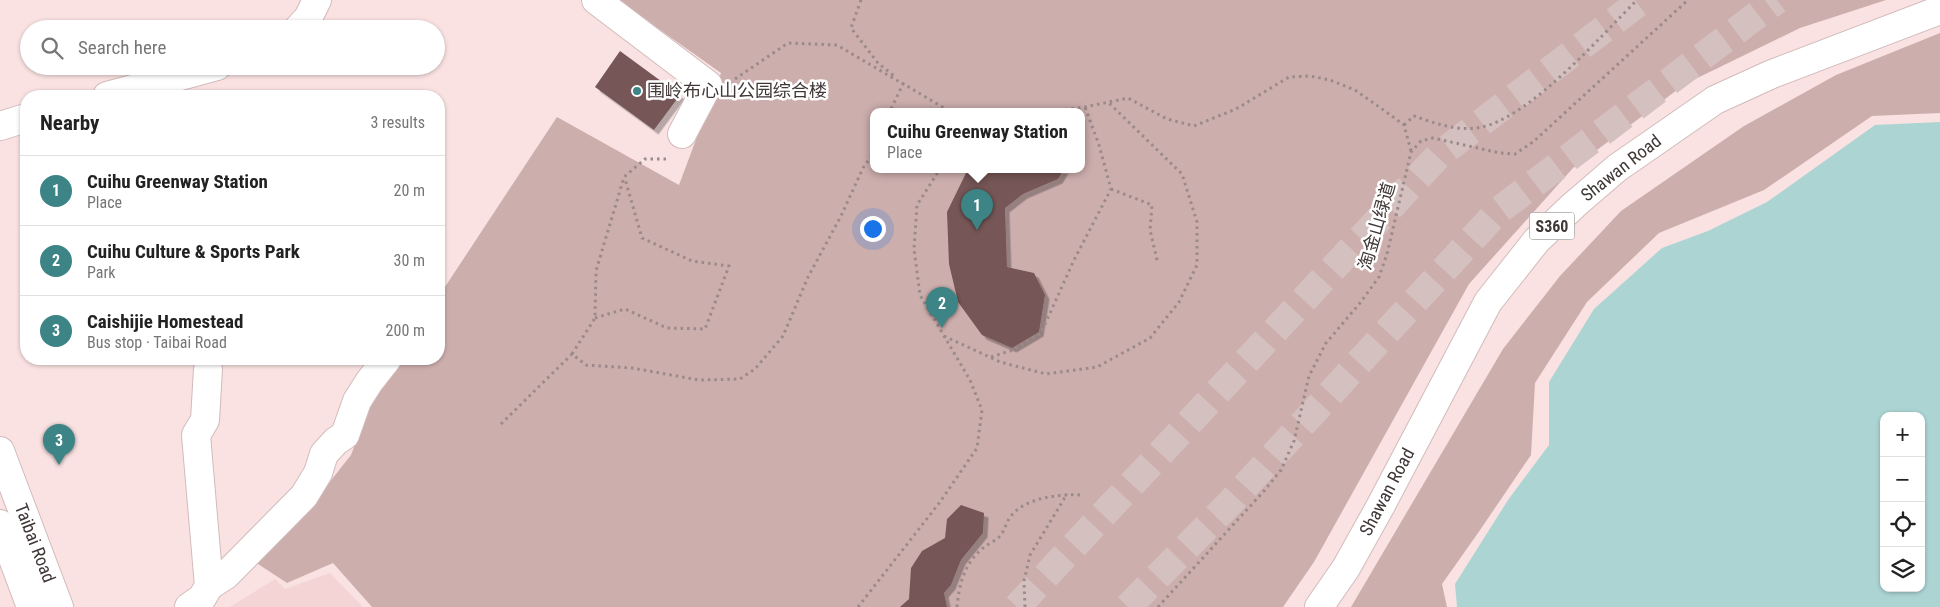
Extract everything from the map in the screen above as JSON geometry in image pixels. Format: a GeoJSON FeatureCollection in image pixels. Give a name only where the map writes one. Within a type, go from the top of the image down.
{"type":"FeatureCollection","features":[{"type":"Feature","properties":{"kind":"main road"},"geometry":{"type":"LineString","coordinates":[[306,20],[317,0]]}},
{"type":"Feature","properties":{"kind":"main road"},"geometry":{"type":"LineString","coordinates":[[596,0],[708,85],[682,134]]}},
{"type":"Feature","properties":{"kind":"main road","name":"Shawan Road"},"geometry":{"type":"LineString","coordinates":[[1319,607],[1346,568],[1380,507],[1488,302],[1537,240],[1617,168],[1715,100],[1772,74],[1940,10]]}},
{"type":"Feature","properties":{"kind":"main road"},"geometry":{"type":"LineString","coordinates":[[129,90],[184,75]]}},
{"type":"Feature","properties":{"kind":"main road"},"geometry":{"type":"LineString","coordinates":[[0,126],[20,120]]}},
{"type":"Feature","properties":{"kind":"main road"},"geometry":{"type":"LineString","coordinates":[[189,607],[202,598],[209,586],[226,575],[304,496],[318,473],[324,454],[336,441],[345,435],[357,401],[368,382],[382,365]]}},
{"type":"Feature","properties":{"kind":"main road"},"geometry":{"type":"LineString","coordinates":[[208,369],[205,420],[196,435],[209,586]]}},
{"type":"Feature","properties":{"kind":"main road","name":"Taibai Road"},"geometry":{"type":"LineString","coordinates":[[0,451],[59,607]]}},
{"type":"Feature","properties":{"kind":"main road","name":"Taibai Road"},"geometry":{"type":"LineString","coordinates":[[0,524],[31,607]]}},
{"type":"Feature","properties":{"kind":"path"},"geometry":{"type":"LineString","coordinates":[[860,0],[851,28],[878,63],[903,84],[943,108]]}},
{"type":"Feature","properties":{"kind":"path"},"geometry":{"type":"LineString","coordinates":[[1404,125],[1414,116],[1440,125],[1467,129],[1488,126],[1510,115],[1562,75],[1637,0]]}},
{"type":"Feature","properties":{"kind":"path"},"geometry":{"type":"LineString","coordinates":[[1411,152],[1421,141],[1433,138],[1500,153],[1515,154],[1533,142],[1688,0]]}},
{"type":"Feature","properties":{"kind":"path"},"geometry":{"type":"LineString","coordinates":[[1077,108],[1128,98],[1167,119],[1194,126],[1236,109],[1289,77],[1310,76],[1330,80],[1355,90],[1404,125],[1411,152]]}},
{"type":"Feature","properties":{"kind":"path"},"geometry":{"type":"LineString","coordinates":[[891,108],[903,84]]}},
{"type":"Feature","properties":{"kind":"path"},"geometry":{"type":"LineString","coordinates":[[944,336],[1000,362],[1046,374],[1098,367],[1150,338],[1178,302],[1197,265],[1197,222],[1182,174],[1107,101]]}},
{"type":"Feature","properties":{"kind":"path"},"geometry":{"type":"LineString","coordinates":[[990,358],[1013,350],[1041,332],[1074,260],[1111,189],[1099,145],[1085,107]]}},
{"type":"Feature","properties":{"kind":"path","name":"淘金山绿道"},"geometry":{"type":"LineString","coordinates":[[1158,607],[1264,491],[1280,470],[1294,442],[1310,376],[1326,343],[1379,277],[1390,245],[1411,152]]}},
{"type":"Feature","properties":{"kind":"path"},"geometry":{"type":"LineString","coordinates":[[501,424],[572,354],[586,365],[632,368],[699,380],[740,379],[755,369],[783,336],[808,277],[841,216],[863,168],[870,158]]}},
{"type":"Feature","properties":{"kind":"path"},"geometry":{"type":"LineString","coordinates":[[858,607],[940,502],[977,448],[982,410],[970,380],[920,295],[914,249],[917,205],[937,173]]}},
{"type":"Feature","properties":{"kind":"path"},"geometry":{"type":"LineString","coordinates":[[595,318],[625,309],[667,328],[705,329],[729,266],[692,261],[642,238],[624,177]]}},
{"type":"Feature","properties":{"kind":"path"},"geometry":{"type":"LineString","coordinates":[[1111,189],[1152,205],[1150,230],[1158,264]]}},
{"type":"Feature","properties":{"kind":"path"},"geometry":{"type":"LineString","coordinates":[[957,607],[958,587],[970,562],[982,549],[1000,537],[1012,515],[1029,503],[1067,494],[1082,495]]}},
{"type":"Feature","properties":{"kind":"path"},"geometry":{"type":"LineString","coordinates":[[1025,607],[1024,581],[1030,555],[1067,494]]}},
{"type":"Feature","properties":{"kind":"shaded area"},"geometry":{"type":"Polygon","coordinates":[[[618,0],[1886,0],[1800,28],[1685,84],[1573,168],[1469,284],[1314,562],[1283,607],[372,607],[333,563],[287,583],[255,562],[299,521],[351,455],[374,395],[394,365],[445,365],[445,287],[557,117],[679,185],[721,73],[618,0]]]}},
{"type":"Feature","properties":{"kind":"shaded area"},"geometry":{"type":"Polygon","coordinates":[[[1940,33],[1940,113],[1872,116],[1764,190],[1659,233],[1587,302],[1535,383],[1531,455],[1442,584],[1447,607],[1351,607],[1503,349],[1560,276],[1621,211],[1744,126],[1836,75],[1940,33]]]}},
{"type":"Feature","properties":{"kind":"shaded area"},"geometry":{"type":"Polygon","coordinates":[[[330,573],[363,607],[230,607],[275,579],[285,589],[330,573]]]}},
{"type":"Feature","properties":{"kind":"water"},"geometry":{"type":"Polygon","coordinates":[[[1940,122],[1940,607],[1457,607],[1455,584],[1508,500],[1549,445],[1549,382],[1594,309],[1662,248],[1708,231],[1767,202],[1875,125],[1940,122]]]}},
{"type":"Feature","properties":{"kind":"building","name":"围岭布心山公园综合楼"},"geometry":{"type":"Polygon","coordinates":[[[620,51],[680,95],[654,130],[595,87],[620,51]]]}},
{"type":"Feature","properties":{"kind":"building"},"geometry":{"type":"Polygon","coordinates":[[[966,173],[1062,173],[1058,179],[1023,194],[1005,208],[1007,267],[1034,273],[1045,295],[1039,332],[1012,348],[982,335],[958,302],[949,264],[947,212],[966,173]]]}},
{"type":"Feature","properties":{"kind":"building"},"geometry":{"type":"Polygon","coordinates":[[[961,505],[984,513],[983,533],[961,560],[951,585],[944,593],[947,607],[900,607],[909,599],[911,568],[922,551],[945,538],[947,519],[961,505]]]}},
{"type":"Feature","properties":{"kind":"tunnel"},"geometry":{"type":"LineString","coordinates":[[1017,607],[1439,155],[1642,0]]}},
{"type":"Feature","properties":{"kind":"tunnel"},"geometry":{"type":"LineString","coordinates":[[1128,607],[1229,504],[1498,211],[1777,0]]}},
{"type":"Feature","properties":{"kind":"place","name":"围岭布心山公园综合楼"},"geometry":{"type":"Point","coordinates":[637,91]}},
{"type":"Feature","properties":{"kind":"place","name":"Cuihu Greenway Station"},"geometry":{"type":"Point","coordinates":[977,230]}},
{"type":"Feature","properties":{"kind":"place","name":"Cuihu Culture & Sports Park"},"geometry":{"type":"Point","coordinates":[942,328]}},
{"type":"Feature","properties":{"kind":"place","name":"Caishijie Homestead"},"geometry":{"type":"Point","coordinates":[59,465]}}]}
